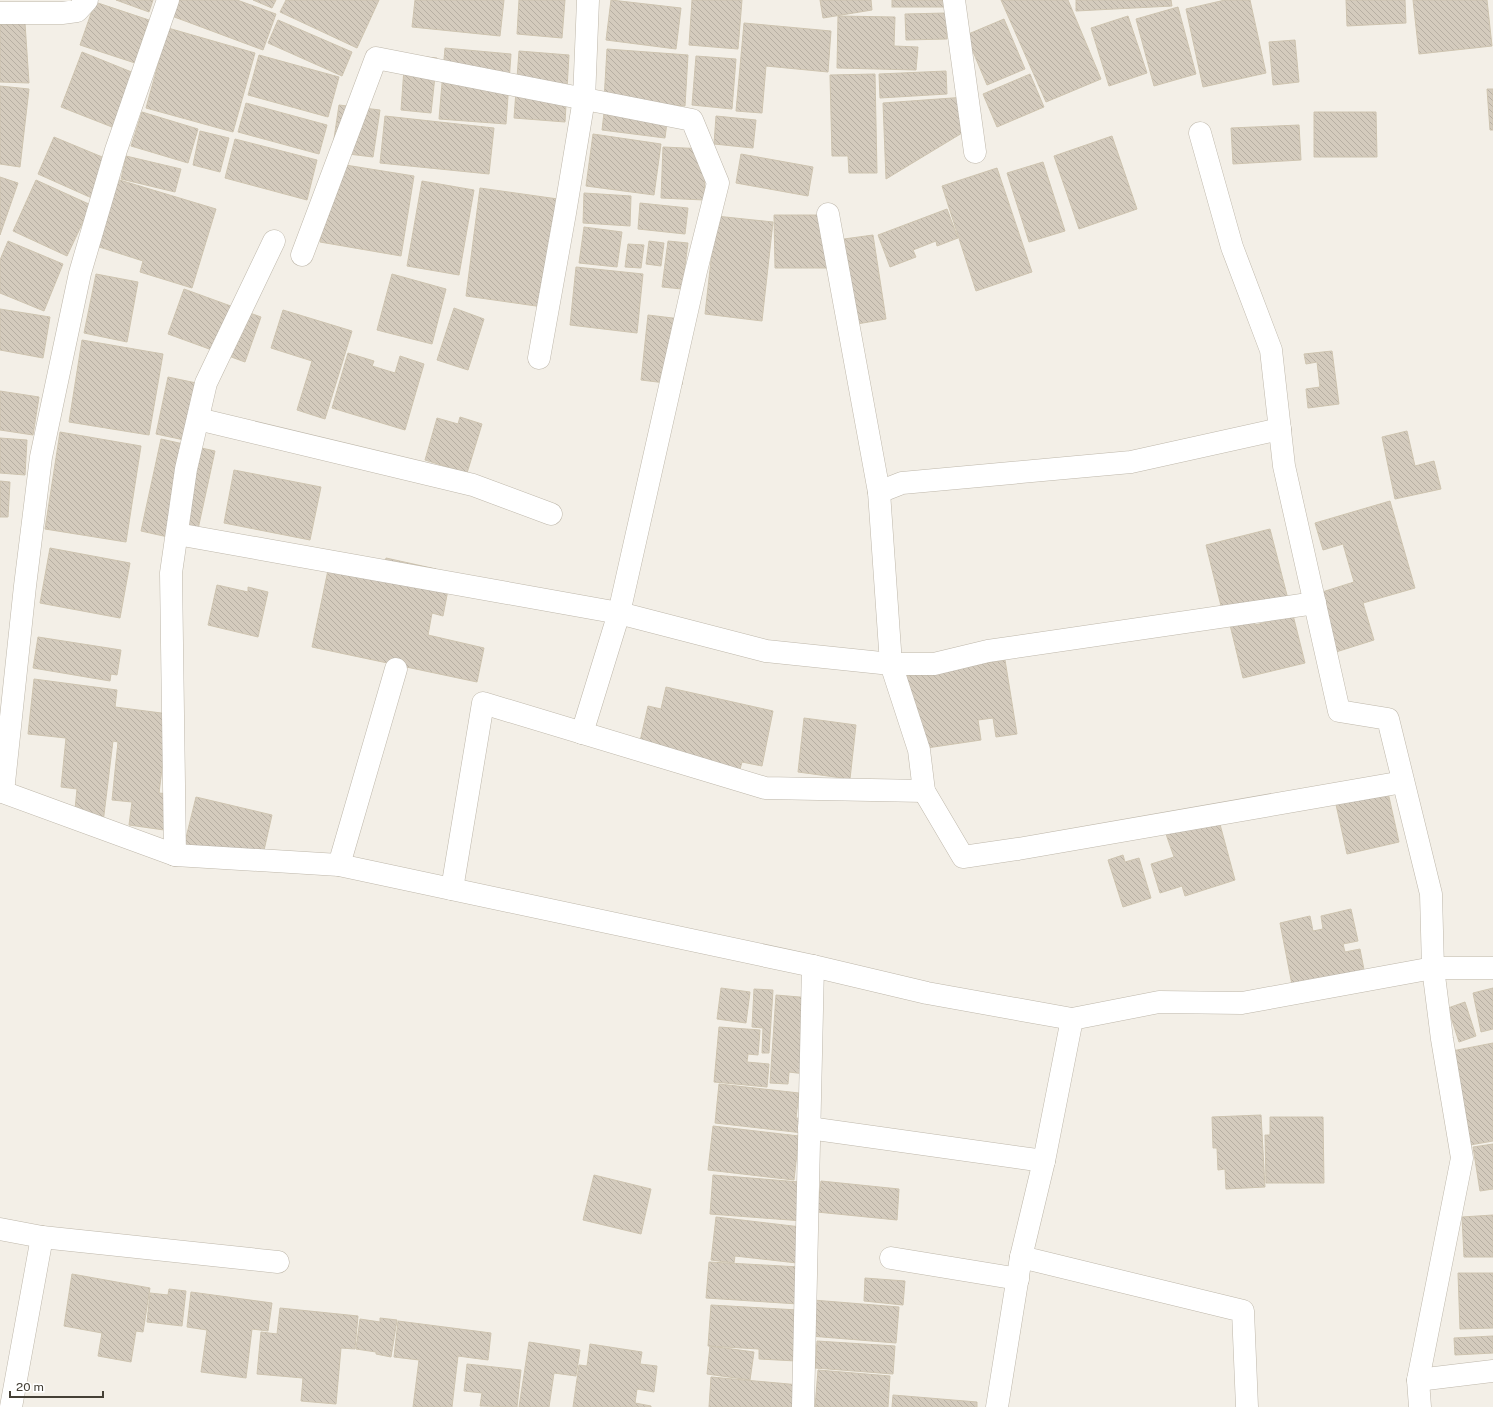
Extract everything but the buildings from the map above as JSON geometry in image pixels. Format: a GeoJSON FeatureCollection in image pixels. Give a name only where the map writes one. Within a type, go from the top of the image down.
{"type":"FeatureCollection","features":[{"type":"Feature","properties":{"kind":"street"},"geometry":{"type":"LineString","coordinates":[[0,14],[77,11],[87,0]]}},
{"type":"Feature","properties":{"kind":"street"},"geometry":{"type":"LineString","coordinates":[[168,0],[116,150],[80,273],[43,449],[25,586],[2,791],[175,855],[339,865],[813,966],[927,993],[1072,1019],[1159,1002],[1242,1004],[1433,968],[1493,968]]}},
{"type":"Feature","properties":{"kind":"street"},"geometry":{"type":"LineString","coordinates":[[539,358],[566,213],[584,98],[588,0]]}},
{"type":"Feature","properties":{"kind":"street"},"geometry":{"type":"LineString","coordinates":[[954,0],[975,152]]}},
{"type":"Feature","properties":{"kind":"street"},"geometry":{"type":"LineString","coordinates":[[302,255],[376,58],[692,120],[718,183],[696,270],[619,614],[582,733]]}},
{"type":"Feature","properties":{"kind":"street"},"geometry":{"type":"LineString","coordinates":[[1200,133],[1232,246],[1271,350],[1284,466],[1339,711],[1388,719],[1431,894],[1433,968],[1442,1039],[1462,1158],[1418,1380],[1420,1407]]}},
{"type":"Feature","properties":{"kind":"street"},"geometry":{"type":"LineString","coordinates":[[828,214],[879,492],[891,664],[919,750],[924,791],[962,857],[1026,848],[1403,782]]}},
{"type":"Feature","properties":{"kind":"street"},"geometry":{"type":"LineString","coordinates":[[175,855],[172,573],[186,469],[206,383],[274,241]]}},
{"type":"Feature","properties":{"kind":"street"},"geometry":{"type":"LineString","coordinates":[[198,419],[473,484],[550,514]]}},
{"type":"Feature","properties":{"kind":"street"},"geometry":{"type":"LineString","coordinates":[[879,492],[902,483],[1131,462],[1280,429]]}},
{"type":"Feature","properties":{"kind":"street"},"geometry":{"type":"LineString","coordinates":[[177,534],[619,614],[766,651],[891,664],[934,664],[988,651],[1315,604]]}},
{"type":"Feature","properties":{"kind":"street"},"geometry":{"type":"LineString","coordinates":[[339,865],[396,668]]}},
{"type":"Feature","properties":{"kind":"street"},"geometry":{"type":"LineString","coordinates":[[452,889],[483,704],[765,788],[924,791]]}},
{"type":"Feature","properties":{"kind":"street"},"geometry":{"type":"LineString","coordinates":[[803,1407],[813,966]]}},
{"type":"Feature","properties":{"kind":"street"},"geometry":{"type":"LineString","coordinates":[[997,1407],[1021,1256],[1044,1161],[1072,1019]]}},
{"type":"Feature","properties":{"kind":"street"},"geometry":{"type":"LineString","coordinates":[[809,1128],[1044,1161]]}},
{"type":"Feature","properties":{"kind":"street"},"geometry":{"type":"LineString","coordinates":[[0,1229],[42,1237],[278,1262]]}},
{"type":"Feature","properties":{"kind":"street"},"geometry":{"type":"LineString","coordinates":[[11,1407],[42,1237]]}},
{"type":"Feature","properties":{"kind":"street"},"geometry":{"type":"LineString","coordinates":[[1021,1256],[1243,1311],[1247,1407]]}},
{"type":"Feature","properties":{"kind":"street"},"geometry":{"type":"LineString","coordinates":[[891,1258],[1018,1279]]}},
{"type":"Feature","properties":{"kind":"street"},"geometry":{"type":"LineString","coordinates":[[1418,1380],[1493,1371]]}}]}
